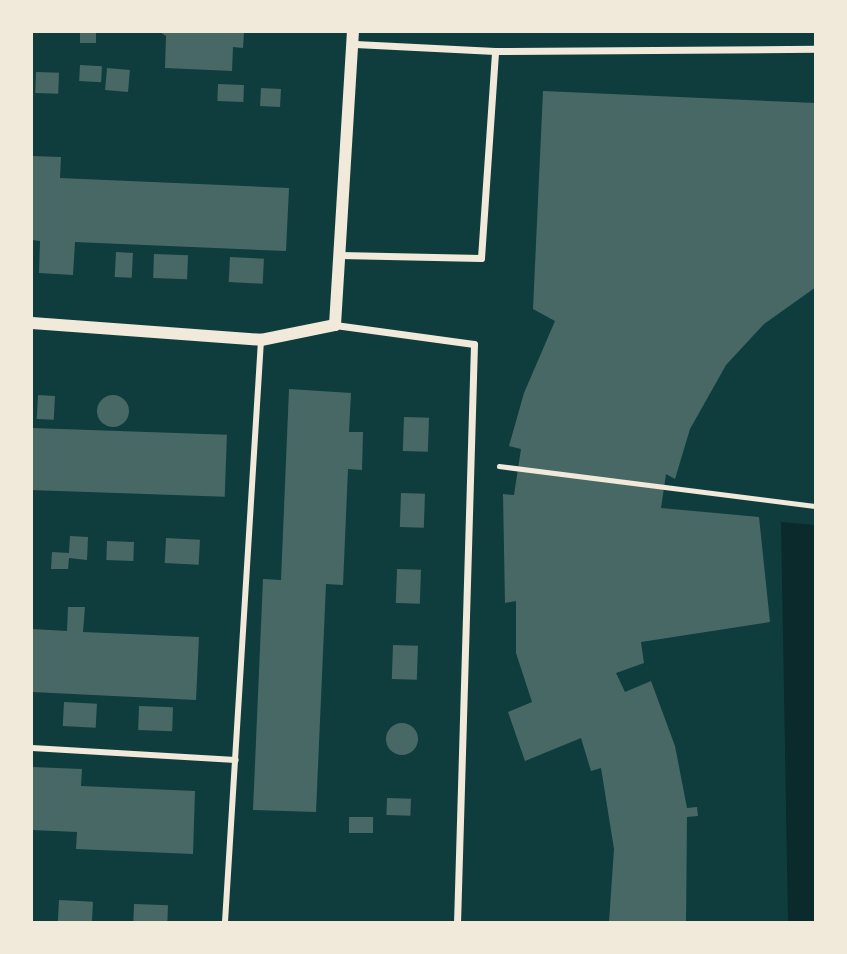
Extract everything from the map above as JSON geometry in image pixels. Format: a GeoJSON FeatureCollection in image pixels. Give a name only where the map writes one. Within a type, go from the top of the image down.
{"type":"FeatureCollection","features":[{"type":"Feature","properties":{"kind":"street"},"geometry":{"type":"LineString","coordinates":[[335,325],[354,38],[495,51],[816,49]]}},
{"type":"Feature","properties":{"kind":"street"},"geometry":{"type":"LineString","coordinates":[[340,255],[481,258],[495,51]]}},
{"type":"Feature","properties":{"kind":"street"},"geometry":{"type":"LineString","coordinates":[[32,323],[261,340],[335,325],[474,344],[457,922]]}},
{"type":"Feature","properties":{"kind":"street"},"geometry":{"type":"LineString","coordinates":[[225,922],[261,340]]}},
{"type":"Feature","properties":{"kind":"street"},"geometry":{"type":"LineString","coordinates":[[32,748],[236,760]]}},
{"type":"Feature","properties":{"kind":"path"},"geometry":{"type":"LineString","coordinates":[[470,461],[816,506]]}},
{"type":"Feature","properties":{"kind":"water"},"geometry":{"type":"Polygon","coordinates":[[[781,522],[815,525],[815,922],[788,922],[781,522]]]}},
{"type":"Feature","properties":{"kind":"building"},"geometry":{"type":"Polygon","coordinates":[[[80,32],[96,32],[96,43],[80,43],[80,32]]]}},
{"type":"Feature","properties":{"kind":"building"},"geometry":{"type":"Polygon","coordinates":[[[160,32],[244,32],[243,48],[233,47],[232,71],[165,68],[166,36],[160,32]]]}},
{"type":"Feature","properties":{"kind":"building"},"geometry":{"type":"Polygon","coordinates":[[[80,65],[102,66],[101,82],[79,81],[80,65]]]}},
{"type":"Feature","properties":{"kind":"building"},"geometry":{"type":"Polygon","coordinates":[[[107,68],[130,70],[128,92],[105,90],[107,68]]]}},
{"type":"Feature","properties":{"kind":"building"},"geometry":{"type":"Polygon","coordinates":[[[36,72],[59,73],[58,94],[35,93],[36,72]]]}},
{"type":"Feature","properties":{"kind":"building"},"geometry":{"type":"Polygon","coordinates":[[[218,84],[244,85],[243,102],[217,101],[218,84]]]}},
{"type":"Feature","properties":{"kind":"building"},"geometry":{"type":"Polygon","coordinates":[[[261,88],[281,89],[280,107],[260,106],[261,88]]]}},
{"type":"Feature","properties":{"kind":"building"},"geometry":{"type":"Polygon","coordinates":[[[543,91],[816,103],[816,287],[764,324],[726,365],[690,429],[675,479],[666,474],[661,508],[759,517],[770,622],[641,642],[644,663],[616,673],[625,692],[651,681],[675,746],[687,808],[697,807],[698,816],[687,817],[686,922],[609,922],[614,849],[601,768],[591,771],[581,738],[525,761],[508,712],[532,702],[516,653],[516,601],[505,603],[503,494],[514,495],[521,449],[509,446],[524,393],[555,321],[533,309],[543,91]]]}},
{"type":"Feature","properties":{"kind":"building"},"geometry":{"type":"Polygon","coordinates":[[[32,156],[61,157],[60,178],[289,188],[286,251],[75,242],[73,275],[39,273],[40,241],[32,240],[32,156]]]}},
{"type":"Feature","properties":{"kind":"building"},"geometry":{"type":"Polygon","coordinates":[[[116,252],[133,253],[132,278],[115,277],[116,252]]]}},
{"type":"Feature","properties":{"kind":"building"},"geometry":{"type":"Polygon","coordinates":[[[154,254],[188,255],[187,279],[153,278],[154,254]]]}},
{"type":"Feature","properties":{"kind":"building"},"geometry":{"type":"Polygon","coordinates":[[[230,257],[264,259],[263,284],[229,282],[230,257]]]}},
{"type":"Feature","properties":{"kind":"building"},"geometry":{"type":"Polygon","coordinates":[[[289,389],[351,393],[349,432],[363,432],[362,470],[348,469],[343,585],[326,584],[316,812],[253,810],[263,579],[281,580],[289,389]]]}},
{"type":"Feature","properties":{"kind":"building"},"geometry":{"type":"Polygon","coordinates":[[[38,395],[55,396],[54,420],[37,419],[38,395]]]}},
{"type":"Feature","properties":{"kind":"building"},"geometry":{"type":"Polygon","coordinates":[[[113,395],[124,400],[129,411],[124,422],[113,427],[102,422],[97,411],[102,400],[113,395]]]}},
{"type":"Feature","properties":{"kind":"building"},"geometry":{"type":"Polygon","coordinates":[[[404,417],[429,418],[428,452],[403,451],[404,417]]]}},
{"type":"Feature","properties":{"kind":"building"},"geometry":{"type":"Polygon","coordinates":[[[32,428],[227,435],[225,497],[32,490],[32,428]]]}},
{"type":"Feature","properties":{"kind":"building"},"geometry":{"type":"Polygon","coordinates":[[[401,493],[425,494],[424,528],[400,527],[401,493]]]}},
{"type":"Feature","properties":{"kind":"building"},"geometry":{"type":"Polygon","coordinates":[[[70,536],[88,537],[87,560],[69,558],[68,569],[51,569],[52,552],[69,553],[70,536]]]}},
{"type":"Feature","properties":{"kind":"building"},"geometry":{"type":"Polygon","coordinates":[[[166,538],[200,540],[199,565],[165,563],[166,538]]]}},
{"type":"Feature","properties":{"kind":"building"},"geometry":{"type":"Polygon","coordinates":[[[107,541],[134,542],[133,561],[106,560],[107,541]]]}},
{"type":"Feature","properties":{"kind":"building"},"geometry":{"type":"Polygon","coordinates":[[[397,569],[421,570],[420,604],[396,603],[397,569]]]}},
{"type":"Feature","properties":{"kind":"building"},"geometry":{"type":"Polygon","coordinates":[[[68,607],[85,607],[83,632],[199,637],[196,700],[32,692],[32,629],[67,631],[68,607]]]}},
{"type":"Feature","properties":{"kind":"building"},"geometry":{"type":"Polygon","coordinates":[[[393,645],[418,646],[417,680],[392,679],[393,645]]]}},
{"type":"Feature","properties":{"kind":"building"},"geometry":{"type":"Polygon","coordinates":[[[64,702],[97,704],[96,728],[63,726],[64,702]]]}},
{"type":"Feature","properties":{"kind":"building"},"geometry":{"type":"Polygon","coordinates":[[[139,706],[173,707],[172,731],[138,730],[139,706]]]}},
{"type":"Feature","properties":{"kind":"building"},"geometry":{"type":"Polygon","coordinates":[[[402,723],[413,728],[418,739],[413,750],[402,755],[391,750],[386,739],[391,728],[402,723]]]}},
{"type":"Feature","properties":{"kind":"building"},"geometry":{"type":"Polygon","coordinates":[[[32,767],[82,769],[81,786],[195,791],[193,854],[76,849],[77,832],[32,830],[32,767]]]}},
{"type":"Feature","properties":{"kind":"building"},"geometry":{"type":"Polygon","coordinates":[[[387,798],[411,799],[410,816],[386,815],[387,798]]]}},
{"type":"Feature","properties":{"kind":"building"},"geometry":{"type":"Polygon","coordinates":[[[349,817],[373,817],[373,833],[349,833],[349,817]]]}},
{"type":"Feature","properties":{"kind":"building"},"geometry":{"type":"Polygon","coordinates":[[[59,900],[93,902],[92,922],[58,922],[59,900]]]}},
{"type":"Feature","properties":{"kind":"building"},"geometry":{"type":"Polygon","coordinates":[[[134,904],[168,905],[167,922],[133,922],[134,904]]]}}]}
